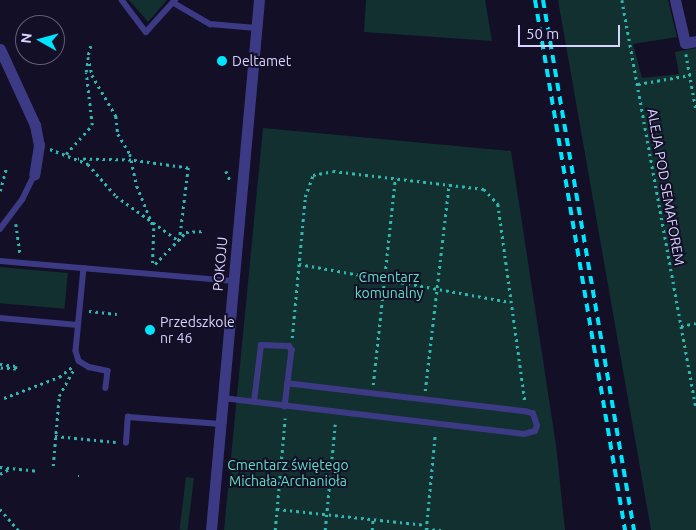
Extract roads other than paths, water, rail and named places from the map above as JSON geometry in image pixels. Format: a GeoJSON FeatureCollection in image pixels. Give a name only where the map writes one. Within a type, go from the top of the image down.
{"type":"FeatureCollection","features":[{"type":"Feature","properties":{"kind":"street","name":"POKOJU"},"geometry":{"type":"LineString","coordinates":[[211,530],[259,0]]}},
{"type":"Feature","properties":{"kind":"street"},"geometry":{"type":"LineString","coordinates":[[675,0],[690,42]]}},
{"type":"Feature","properties":{"kind":"street"},"geometry":{"type":"LineString","coordinates":[[0,49],[33,118],[39,145],[34,175]]}},
{"type":"Feature","properties":{"kind":"lane"},"geometry":{"type":"LineString","coordinates":[[122,0],[146,32],[175,1],[210,24],[256,28]]}},
{"type":"Feature","properties":{"kind":"lane"},"geometry":{"type":"LineString","coordinates":[[0,229],[16,209],[34,175]]}},
{"type":"Feature","properties":{"kind":"lane"},"geometry":{"type":"LineString","coordinates":[[0,261],[234,281]]}},
{"type":"Feature","properties":{"kind":"lane"},"geometry":{"type":"LineString","coordinates":[[84,268],[76,351],[79,362],[89,368],[108,371],[106,388]]}},
{"type":"Feature","properties":{"kind":"lane"},"geometry":{"type":"LineString","coordinates":[[0,318],[78,325]]}},
{"type":"Feature","properties":{"kind":"lane"},"geometry":{"type":"LineString","coordinates":[[254,402],[262,344],[291,347],[286,407]]}},
{"type":"Feature","properties":{"kind":"lane"},"geometry":{"type":"LineString","coordinates":[[223,398],[524,434],[535,431],[537,426],[533,414],[526,412],[288,384]]}},
{"type":"Feature","properties":{"kind":"lane"},"geometry":{"type":"LineString","coordinates":[[126,443],[128,417],[220,424]]}},
{"type":"Feature","properties":{"kind":"railway"},"geometry":{"type":"LineString","coordinates":[[535,0],[625,530]]}},
{"type":"Feature","properties":{"kind":"railway"},"geometry":{"type":"LineString","coordinates":[[543,0],[634,530]]}},
{"type":"Feature","properties":{"kind":"place","name":"Deltamet"},"geometry":{"type":"Point","coordinates":[222,61]}},
{"type":"Feature","properties":{"kind":"place","name":"Przedszkole nr 46"},"geometry":{"type":"Point","coordinates":[150,330]}},
{"type":"Feature","properties":{"kind":"park label","name":"Cmentarz komunalny"},"geometry":{"type":"Point","coordinates":[389,286]}},
{"type":"Feature","properties":{"kind":"park label","name":"Cmentarz świętego Michała Archanioła"},"geometry":{"type":"Point","coordinates":[288,474]}}]}
